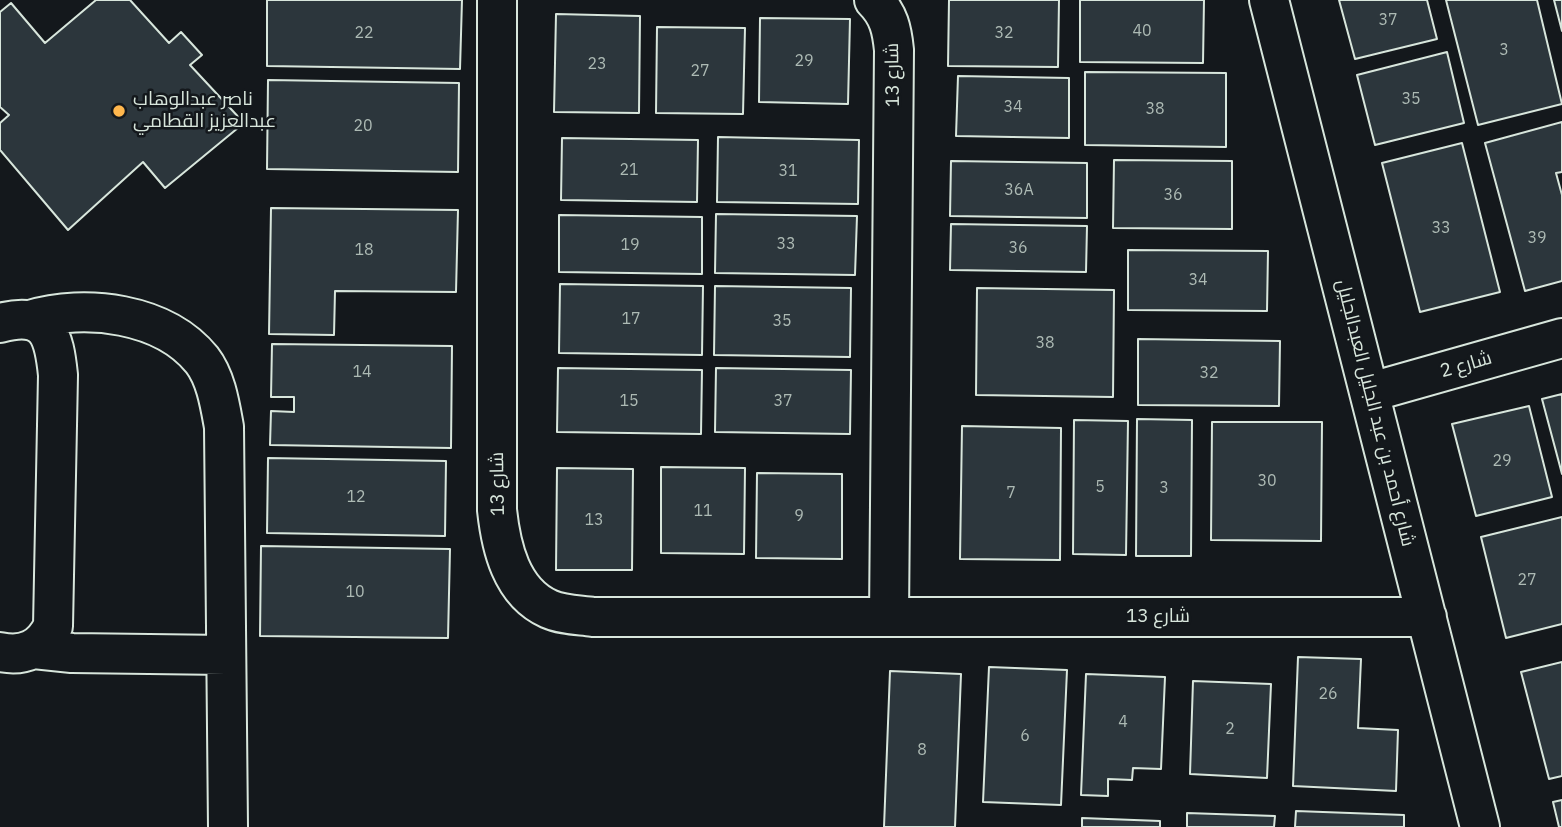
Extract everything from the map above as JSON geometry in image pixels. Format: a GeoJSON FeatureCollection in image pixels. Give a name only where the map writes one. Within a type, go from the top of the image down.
{"type":"FeatureCollection","features":[{"type":"Feature","properties":{"kind":"street","name":"شارع 13"},"geometry":{"type":"LineString","coordinates":[[497,0],[497,510],[500,538],[516,578],[529,595],[549,609],[593,617],[1427,617]]}},
{"type":"Feature","properties":{"kind":"street","name":"شارع 13"},"geometry":{"type":"LineString","coordinates":[[874,0],[883,9],[891,27],[894,50],[889,617]]}},
{"type":"Feature","properties":{"kind":"street","name":"شارع أحمد بن عبد الجليل العبدالجليل"},"geometry":{"type":"LineString","coordinates":[[1269,0],[1480,827]]}},
{"type":"Feature","properties":{"kind":"street"},"geometry":{"type":"LineString","coordinates":[[15,322],[66,313],[128,318],[154,325],[179,340],[202,360],[219,401],[224,426],[228,827]]}},
{"type":"Feature","properties":{"kind":"street"},"geometry":{"type":"LineString","coordinates":[[15,322],[42,325],[50,334],[55,346],[58,375],[54,620],[44,642],[17,651]]}},
{"type":"Feature","properties":{"kind":"street","name":"شارع 2"},"geometry":{"type":"LineString","coordinates":[[1371,392],[1562,338]]}},
{"type":"Feature","properties":{"kind":"street"},"geometry":{"type":"LineString","coordinates":[[17,651],[226,655]]}},
{"type":"Feature","properties":{"kind":"building","name":"ناصر عبدالوهاب عبدالعزيز القطامي"},"geometry":{"type":"Polygon","coordinates":[[[96,0],[130,0],[169,43],[181,32],[202,55],[190,65],[244,123],[165,188],[143,162],[68,230],[0,150],[0,123],[9,115],[0,107],[0,12],[11,3],[45,43],[96,0]]]}},
{"type":"Feature","properties":{"kind":"building"},"geometry":{"type":"Polygon","coordinates":[[[267,0],[462,0],[460,69],[267,66],[267,0]]]}},
{"type":"Feature","properties":{"kind":"building"},"geometry":{"type":"Polygon","coordinates":[[[949,0],[1059,0],[1058,67],[948,66],[949,0]]]}},
{"type":"Feature","properties":{"kind":"building"},"geometry":{"type":"Polygon","coordinates":[[[1080,0],[1204,0],[1203,63],[1080,62],[1080,0]]]}},
{"type":"Feature","properties":{"kind":"building"},"geometry":{"type":"Polygon","coordinates":[[[1339,0],[1427,0],[1437,39],[1355,59],[1339,0]]]}},
{"type":"Feature","properties":{"kind":"building"},"geometry":{"type":"Polygon","coordinates":[[[1446,0],[1537,0],[1562,104],[1478,125],[1446,0]]]}},
{"type":"Feature","properties":{"kind":"building"},"geometry":{"type":"Polygon","coordinates":[[[1554,0],[1562,0],[1562,31],[1554,0]]]}},
{"type":"Feature","properties":{"kind":"building"},"geometry":{"type":"Polygon","coordinates":[[[556,14],[640,16],[639,113],[554,112],[556,14]]]}},
{"type":"Feature","properties":{"kind":"building"},"geometry":{"type":"Polygon","coordinates":[[[760,18],[850,19],[848,104],[759,102],[760,18]]]}},
{"type":"Feature","properties":{"kind":"building"},"geometry":{"type":"Polygon","coordinates":[[[657,27],[745,28],[743,114],[656,113],[657,27]]]}},
{"type":"Feature","properties":{"kind":"building"},"geometry":{"type":"Polygon","coordinates":[[[1447,52],[1464,123],[1375,145],[1357,75],[1447,52]]]}},
{"type":"Feature","properties":{"kind":"building"},"geometry":{"type":"Polygon","coordinates":[[[1085,72],[1226,73],[1226,147],[1085,145],[1085,72]]]}},
{"type":"Feature","properties":{"kind":"building"},"geometry":{"type":"Polygon","coordinates":[[[958,76],[1069,78],[1069,138],[956,136],[958,76]]]}},
{"type":"Feature","properties":{"kind":"building"},"geometry":{"type":"Polygon","coordinates":[[[268,80],[459,83],[458,172],[267,169],[268,80]]]}},
{"type":"Feature","properties":{"kind":"building"},"geometry":{"type":"Polygon","coordinates":[[[1562,122],[1562,172],[1556,173],[1562,195],[1562,281],[1525,291],[1485,143],[1562,122]]]}},
{"type":"Feature","properties":{"kind":"building"},"geometry":{"type":"Polygon","coordinates":[[[718,137],[859,140],[858,204],[717,202],[718,137]]]}},
{"type":"Feature","properties":{"kind":"building"},"geometry":{"type":"Polygon","coordinates":[[[562,138],[698,140],[697,202],[561,200],[562,138]]]}},
{"type":"Feature","properties":{"kind":"building"},"geometry":{"type":"Polygon","coordinates":[[[1462,143],[1500,292],[1420,312],[1382,163],[1462,143]]]}},
{"type":"Feature","properties":{"kind":"building"},"geometry":{"type":"Polygon","coordinates":[[[1114,160],[1232,161],[1232,229],[1113,228],[1114,160]]]}},
{"type":"Feature","properties":{"kind":"building"},"geometry":{"type":"Polygon","coordinates":[[[951,161],[1087,163],[1087,218],[950,216],[951,161]]]}},
{"type":"Feature","properties":{"kind":"building"},"geometry":{"type":"Polygon","coordinates":[[[271,208],[458,210],[456,292],[335,291],[334,335],[269,334],[271,208]]]}},
{"type":"Feature","properties":{"kind":"building"},"geometry":{"type":"Polygon","coordinates":[[[716,214],[857,216],[855,275],[715,273],[716,214]]]}},
{"type":"Feature","properties":{"kind":"building"},"geometry":{"type":"Polygon","coordinates":[[[559,215],[702,217],[702,274],[559,272],[559,215]]]}},
{"type":"Feature","properties":{"kind":"building"},"geometry":{"type":"Polygon","coordinates":[[[951,224],[1087,226],[1086,272],[950,270],[951,224]]]}},
{"type":"Feature","properties":{"kind":"building"},"geometry":{"type":"Polygon","coordinates":[[[1128,250],[1268,251],[1267,311],[1128,310],[1128,250]]]}},
{"type":"Feature","properties":{"kind":"building"},"geometry":{"type":"Polygon","coordinates":[[[560,284],[703,286],[702,355],[559,353],[560,284]]]}},
{"type":"Feature","properties":{"kind":"building"},"geometry":{"type":"Polygon","coordinates":[[[715,286],[851,288],[850,357],[714,355],[715,286]]]}},
{"type":"Feature","properties":{"kind":"building"},"geometry":{"type":"Polygon","coordinates":[[[977,288],[1114,290],[1113,397],[976,395],[977,288]]]}},
{"type":"Feature","properties":{"kind":"building"},"geometry":{"type":"Polygon","coordinates":[[[1138,339],[1280,341],[1279,406],[1138,405],[1138,339]]]}},
{"type":"Feature","properties":{"kind":"building"},"geometry":{"type":"Polygon","coordinates":[[[272,344],[452,346],[451,448],[270,445],[271,411],[294,412],[294,397],[271,397],[272,344]]]}},
{"type":"Feature","properties":{"kind":"building"},"geometry":{"type":"Polygon","coordinates":[[[558,368],[702,370],[701,434],[557,432],[558,368]]]}},
{"type":"Feature","properties":{"kind":"building"},"geometry":{"type":"Polygon","coordinates":[[[716,368],[851,370],[850,434],[715,432],[716,368]]]}},
{"type":"Feature","properties":{"kind":"building"},"geometry":{"type":"Polygon","coordinates":[[[1562,394],[1562,474],[1542,399],[1562,394]]]}},
{"type":"Feature","properties":{"kind":"building"},"geometry":{"type":"Polygon","coordinates":[[[1529,406],[1552,497],[1476,516],[1452,424],[1529,406]]]}},
{"type":"Feature","properties":{"kind":"building"},"geometry":{"type":"Polygon","coordinates":[[[1137,419],[1192,420],[1191,556],[1136,556],[1137,419]]]}},
{"type":"Feature","properties":{"kind":"building"},"geometry":{"type":"Polygon","coordinates":[[[1074,420],[1128,421],[1126,555],[1073,554],[1074,420]]]}},
{"type":"Feature","properties":{"kind":"building"},"geometry":{"type":"Polygon","coordinates":[[[1212,422],[1322,422],[1321,541],[1211,540],[1212,422]]]}},
{"type":"Feature","properties":{"kind":"building"},"geometry":{"type":"Polygon","coordinates":[[[962,426],[1061,428],[1060,560],[960,559],[962,426]]]}},
{"type":"Feature","properties":{"kind":"building"},"geometry":{"type":"Polygon","coordinates":[[[268,458],[446,461],[445,536],[267,533],[268,458]]]}},
{"type":"Feature","properties":{"kind":"building"},"geometry":{"type":"Polygon","coordinates":[[[661,467],[745,468],[744,554],[661,553],[661,467]]]}},
{"type":"Feature","properties":{"kind":"building"},"geometry":{"type":"Polygon","coordinates":[[[557,468],[633,469],[632,570],[556,570],[557,468]]]}},
{"type":"Feature","properties":{"kind":"building"},"geometry":{"type":"Polygon","coordinates":[[[757,473],[842,474],[842,559],[756,558],[757,473]]]}},
{"type":"Feature","properties":{"kind":"building"},"geometry":{"type":"Polygon","coordinates":[[[1562,517],[1562,624],[1506,638],[1481,537],[1562,517]]]}},
{"type":"Feature","properties":{"kind":"building"},"geometry":{"type":"Polygon","coordinates":[[[261,546],[450,549],[448,638],[260,636],[261,546]]]}},
{"type":"Feature","properties":{"kind":"building"},"geometry":{"type":"Polygon","coordinates":[[[1298,657],[1361,659],[1358,728],[1398,730],[1396,791],[1293,786],[1298,657]]]}},
{"type":"Feature","properties":{"kind":"building"},"geometry":{"type":"Polygon","coordinates":[[[1562,662],[1562,776],[1549,779],[1521,672],[1562,662]]]}},
{"type":"Feature","properties":{"kind":"building"},"geometry":{"type":"Polygon","coordinates":[[[989,667],[1067,670],[1061,805],[983,802],[989,667]]]}},
{"type":"Feature","properties":{"kind":"building"},"geometry":{"type":"Polygon","coordinates":[[[890,671],[961,674],[955,827],[884,827],[890,671]]]}},
{"type":"Feature","properties":{"kind":"building"},"geometry":{"type":"Polygon","coordinates":[[[1086,674],[1165,677],[1161,769],[1133,768],[1132,780],[1108,779],[1108,796],[1081,795],[1086,674]]]}},
{"type":"Feature","properties":{"kind":"building"},"geometry":{"type":"Polygon","coordinates":[[[1193,681],[1271,684],[1267,778],[1190,774],[1193,681]]]}},
{"type":"Feature","properties":{"kind":"building"},"geometry":{"type":"Polygon","coordinates":[[[1562,800],[1562,827],[1559,827],[1553,802],[1562,800]]]}},
{"type":"Feature","properties":{"kind":"building"},"geometry":{"type":"Polygon","coordinates":[[[1296,811],[1404,815],[1404,827],[1295,827],[1296,811]]]}},
{"type":"Feature","properties":{"kind":"building"},"geometry":{"type":"Polygon","coordinates":[[[1187,813],[1275,816],[1274,827],[1187,827],[1187,813]]]}},
{"type":"Feature","properties":{"kind":"building"},"geometry":{"type":"Polygon","coordinates":[[[1082,818],[1160,821],[1160,827],[1082,827],[1082,818]]]}},
{"type":"Feature","properties":{"kind":"place","name":"ناصر عبدالوهاب عبدالعزيز القطامي"},"geometry":{"type":"Point","coordinates":[119,111]}}]}
